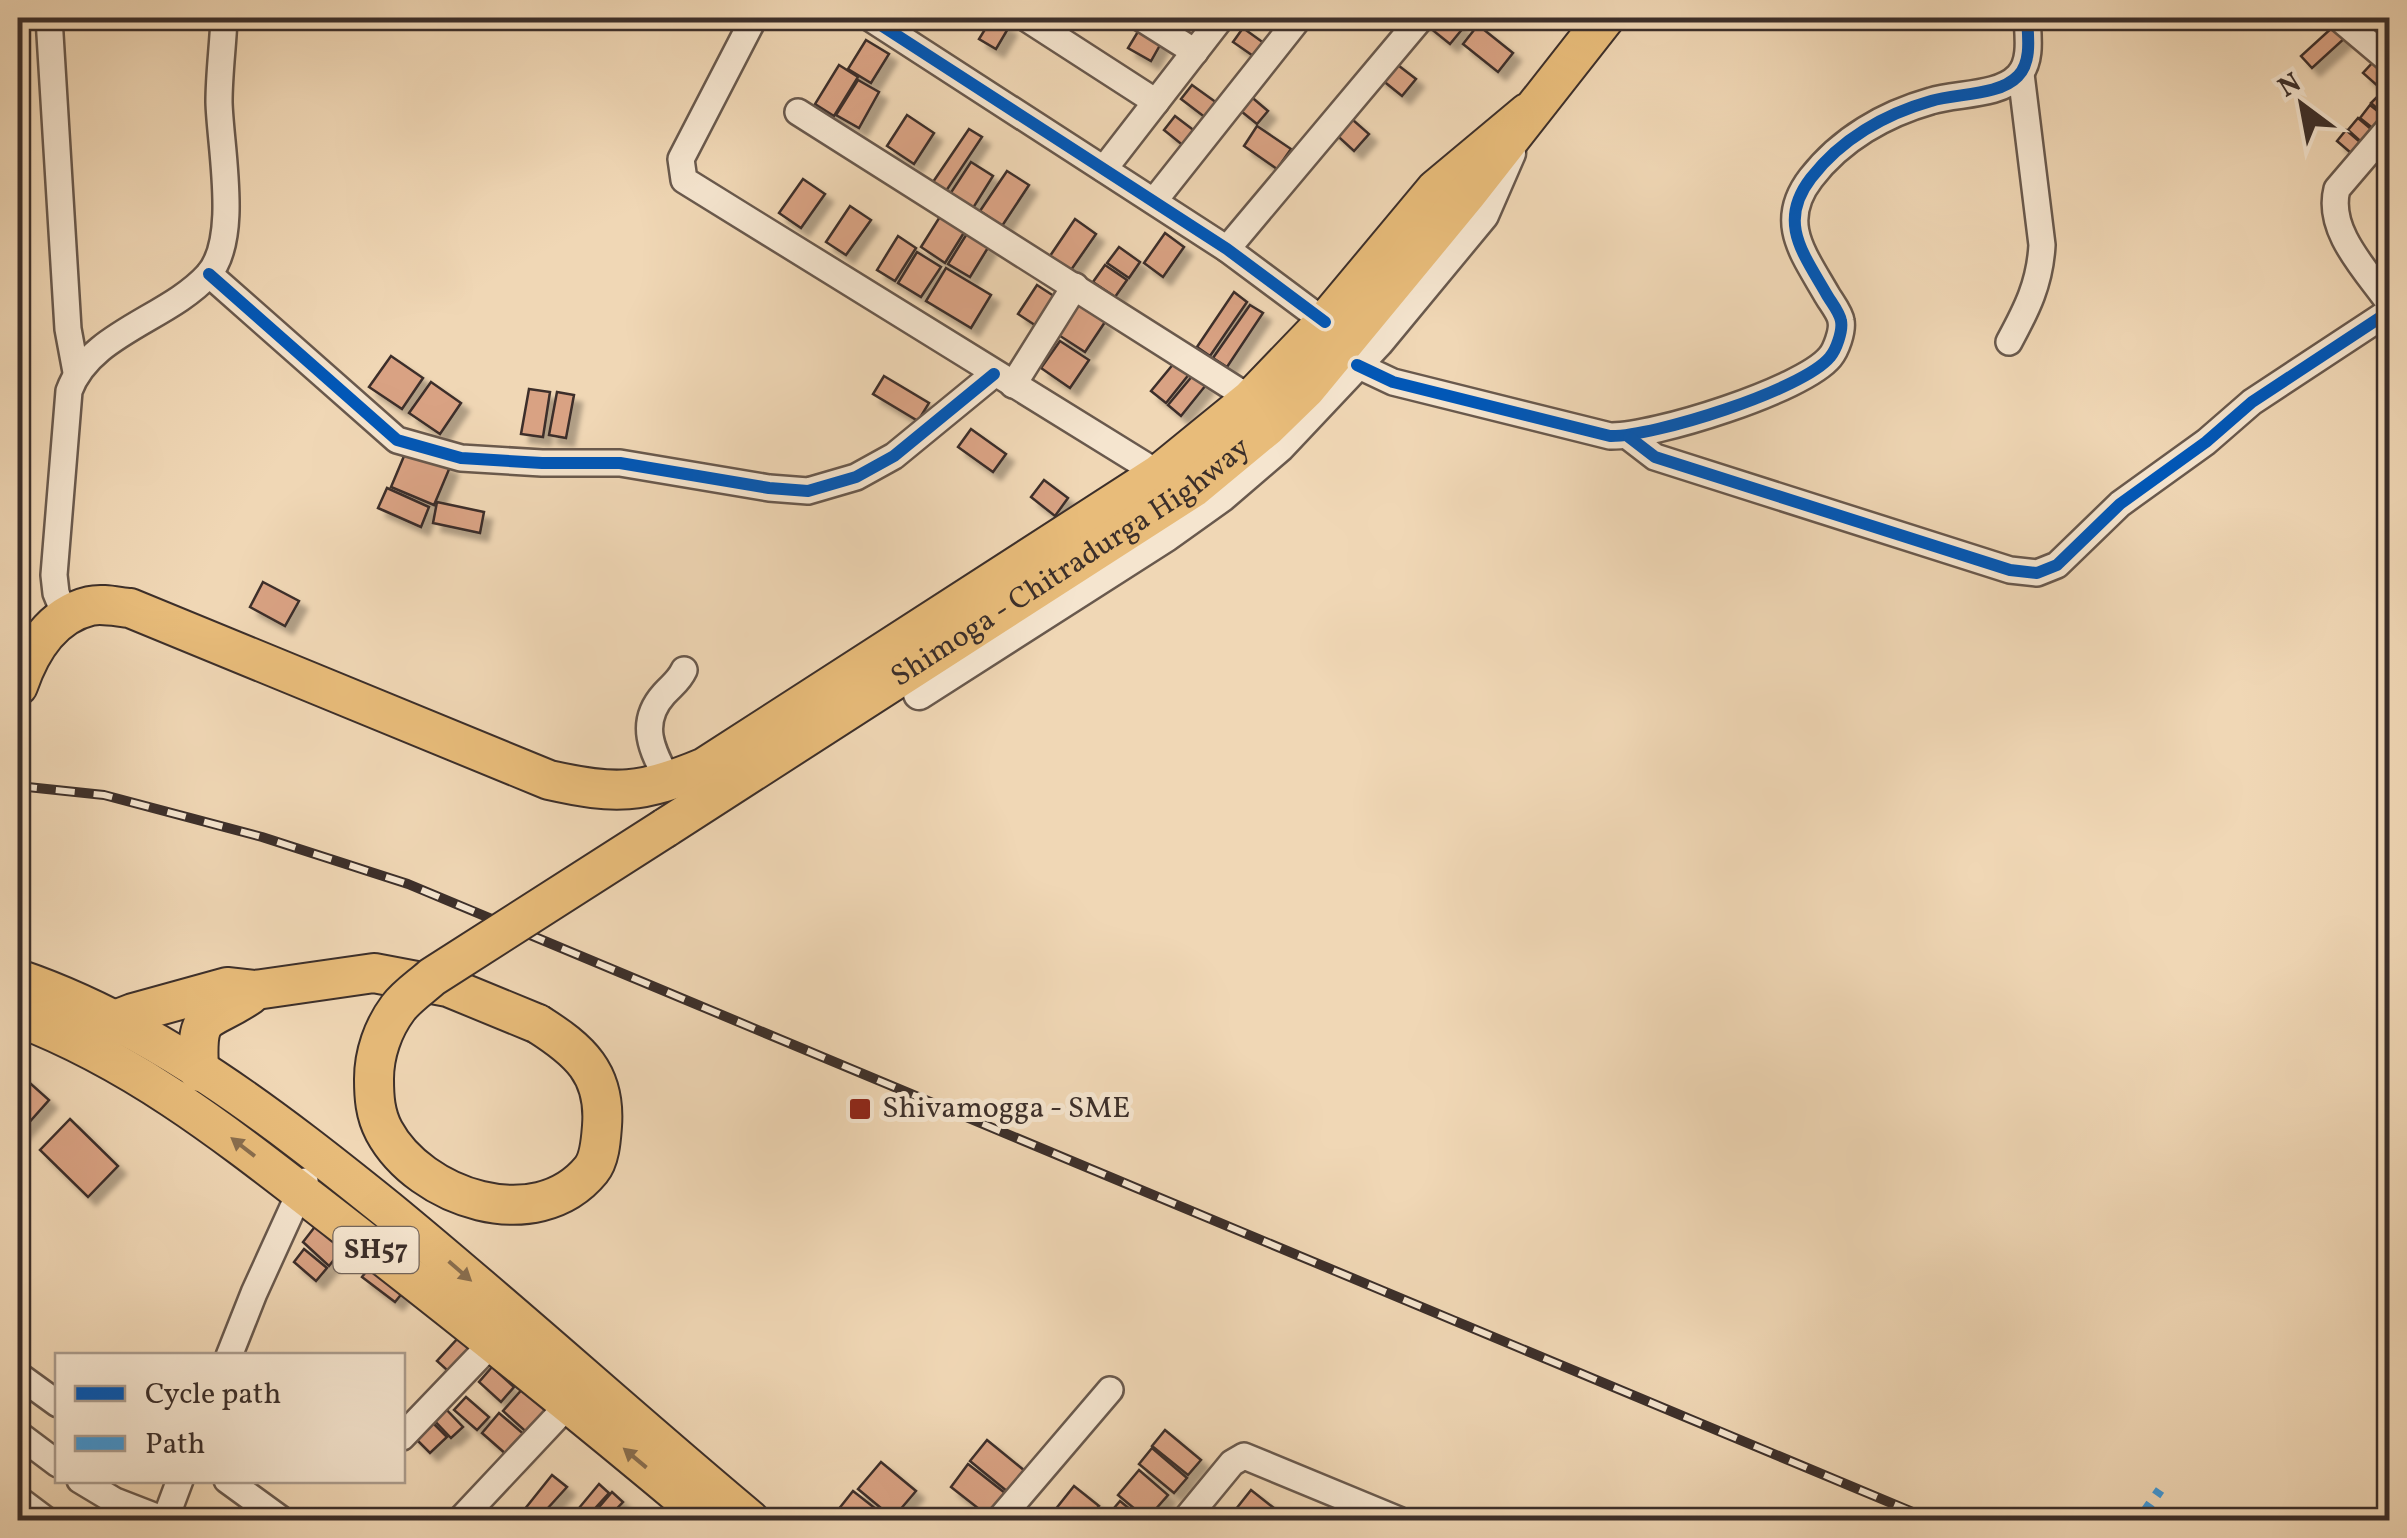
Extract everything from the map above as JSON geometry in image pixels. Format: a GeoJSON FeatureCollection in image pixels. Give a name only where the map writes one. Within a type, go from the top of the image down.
{"type":"FeatureCollection","features":[{"type":"Feature","properties":{"kind":"main road","name":"Shimoga - Chitradurga Highway"},"geometry":{"type":"LineString","coordinates":[[106,1035],[150,1006],[227,987],[256,990],[374,974],[398,975],[448,987],[538,1024],[579,1052],[596,1077],[604,1112],[601,1141],[593,1168],[563,1192],[532,1204],[495,1203],[447,1191],[396,1150],[374,1105],[378,1045],[398,1007],[432,977],[1193,488],[1306,389],[1605,18]]}},
{"type":"Feature","properties":{"kind":"main road"},"geometry":{"type":"LineString","coordinates":[[18,686],[46,632],[65,615],[94,604],[130,608],[549,780],[594,790],[632,792],[669,782],[705,767],[1160,474],[1251,399],[1325,322],[1436,189],[1528,113]]}},
{"type":"Feature","properties":{"kind":"main road","name":"SH57"},"geometry":{"type":"LineString","coordinates":[[18,979],[57,992],[106,1035],[146,1058],[215,1125],[494,1341],[709,1520]]}},
{"type":"Feature","properties":{"kind":"main road","name":"Shimoga - Chitradurga Highway"},"geometry":{"type":"LineString","coordinates":[[146,1058],[195,1019],[211,1016],[256,990]]}},
{"type":"Feature","properties":{"kind":"main road"},"geometry":{"type":"LineString","coordinates":[[199,1072],[196,1041],[203,1022],[211,1016]]}},
{"type":"Feature","properties":{"kind":"main road","name":"SH57"},"geometry":{"type":"LineString","coordinates":[[18,1017],[106,1035]]}},
{"type":"Feature","properties":{"kind":"main road","name":"SH57"},"geometry":{"type":"LineString","coordinates":[[146,1058],[199,1072],[319,1154],[438,1251],[750,1520]]}},
{"type":"Feature","properties":{"kind":"street"},"geometry":{"type":"LineString","coordinates":[[50,18],[68,329],[76,372]]}},
{"type":"Feature","properties":{"kind":"street"},"geometry":{"type":"LineString","coordinates":[[65,615],[54,574],[69,392],[76,372],[95,353],[162,311],[209,274],[220,252],[224,226],[219,101],[224,18]]}},
{"type":"Feature","properties":{"kind":"street"},"geometry":{"type":"LineString","coordinates":[[754,18],[681,159],[684,180],[1160,474]]}},
{"type":"Feature","properties":{"kind":"street"},"geometry":{"type":"LineString","coordinates":[[870,18],[1227,249],[1325,322]]}},
{"type":"Feature","properties":{"kind":"street"},"geometry":{"type":"LineString","coordinates":[[1026,18],[1156,102]]}},
{"type":"Feature","properties":{"kind":"street"},"geometry":{"type":"LineString","coordinates":[[1141,18],[1194,52]]}},
{"type":"Feature","properties":{"kind":"street"},"geometry":{"type":"LineString","coordinates":[[1104,168],[1222,18]]}},
{"type":"Feature","properties":{"kind":"street"},"geometry":{"type":"LineString","coordinates":[[1154,201],[1299,18]]}},
{"type":"Feature","properties":{"kind":"street"},"geometry":{"type":"LineString","coordinates":[[1227,249],[1420,18]]}},
{"type":"Feature","properties":{"kind":"street"},"geometry":{"type":"LineString","coordinates":[[2009,342],[2034,298],[2041,271],[2042,245],[2021,74],[2028,56],[2028,18]]}},
{"type":"Feature","properties":{"kind":"street"},"geometry":{"type":"LineString","coordinates":[[2339,18],[2390,62]]}},
{"type":"Feature","properties":{"kind":"street"},"geometry":{"type":"LineString","coordinates":[[1357,366],[1393,382],[1610,436],[1629,437],[1729,408],[1804,376],[1830,357],[1842,320],[1801,249],[1793,226],[1794,208],[1810,178],[1848,140],[1872,125],[1930,101],[2006,85],[2021,74]]}},
{"type":"Feature","properties":{"kind":"street"},"geometry":{"type":"LineString","coordinates":[[798,112],[1251,399]]}},
{"type":"Feature","properties":{"kind":"street"},"geometry":{"type":"LineString","coordinates":[[920,694],[1222,496],[1279,447],[1357,366],[1484,215],[1528,113]]}},
{"type":"Feature","properties":{"kind":"street"},"geometry":{"type":"LineString","coordinates":[[2390,127],[2337,189],[2334,202],[2335,220],[2390,304]]}},
{"type":"Feature","properties":{"kind":"street"},"geometry":{"type":"LineString","coordinates":[[209,274],[396,440],[461,458],[542,464],[620,463],[808,491],[856,477],[894,456],[1004,380],[1075,286]]}},
{"type":"Feature","properties":{"kind":"street"},"geometry":{"type":"LineString","coordinates":[[1629,437],[1655,458],[2010,570],[2037,573],[2057,565],[2111,511],[2206,442],[2252,402],[2390,311]]}},
{"type":"Feature","properties":{"kind":"street"},"geometry":{"type":"LineString","coordinates":[[669,782],[650,746],[648,723],[654,706],[680,680],[684,670]]}},
{"type":"Feature","properties":{"kind":"street"},"geometry":{"type":"LineString","coordinates":[[230,1353],[319,1154]]}},
{"type":"Feature","properties":{"kind":"street"},"geometry":{"type":"LineString","coordinates":[[405,1434],[494,1341]]}},
{"type":"Feature","properties":{"kind":"street"},"geometry":{"type":"LineString","coordinates":[[18,1375],[55,1402]]}},
{"type":"Feature","properties":{"kind":"street"},"geometry":{"type":"LineString","coordinates":[[999,1520],[1110,1390]]}},
{"type":"Feature","properties":{"kind":"street"},"geometry":{"type":"LineString","coordinates":[[460,1520],[570,1403]]}},
{"type":"Feature","properties":{"kind":"street"},"geometry":{"type":"LineString","coordinates":[[18,1434],[55,1462]]}},
{"type":"Feature","properties":{"kind":"street"},"geometry":{"type":"LineString","coordinates":[[1184,1520],[1232,1463],[1244,1456],[1382,1518]]}},
{"type":"Feature","properties":{"kind":"street"},"geometry":{"type":"LineString","coordinates":[[85,1483],[115,1501],[164,1520],[179,1483]]}},
{"type":"Feature","properties":{"kind":"street"},"geometry":{"type":"LineString","coordinates":[[231,1483],[282,1520]]}},
{"type":"Feature","properties":{"kind":"street"},"geometry":{"type":"LineString","coordinates":[[18,1499],[46,1520]]}},
{"type":"Feature","properties":{"kind":"building"},"geometry":{"type":"Polygon","coordinates":[[[992,18],[1009,27],[996,49],[979,39],[992,18]]]}},
{"type":"Feature","properties":{"kind":"building"},"geometry":{"type":"Polygon","coordinates":[[[1422,18],[1452,18],[1464,27],[1450,44],[1422,18]]]}},
{"type":"Feature","properties":{"kind":"building"},"geometry":{"type":"Polygon","coordinates":[[[1142,25],[1164,38],[1151,61],[1128,48],[1142,25]]]}},
{"type":"Feature","properties":{"kind":"building"},"geometry":{"type":"Polygon","coordinates":[[[1478,25],[1513,53],[1498,72],[1463,44],[1478,25]]]}},
{"type":"Feature","properties":{"kind":"building"},"geometry":{"type":"Polygon","coordinates":[[[2335,25],[2346,37],[2312,68],[2301,56],[2335,25]]]}},
{"type":"Feature","properties":{"kind":"building"},"geometry":{"type":"Polygon","coordinates":[[[1243,28],[1268,46],[1259,60],[1233,42],[1243,28]]]}},
{"type":"Feature","properties":{"kind":"building"},"geometry":{"type":"Polygon","coordinates":[[[866,40],[889,54],[871,83],[848,69],[866,40]]]}},
{"type":"Feature","properties":{"kind":"building"},"geometry":{"type":"Polygon","coordinates":[[[1390,59],[1416,79],[1402,96],[1376,75],[1390,59]]]}},
{"type":"Feature","properties":{"kind":"building"},"geometry":{"type":"Polygon","coordinates":[[[2374,61],[2390,76],[2380,88],[2363,73],[2374,61]]]}},
{"type":"Feature","properties":{"kind":"building"},"geometry":{"type":"Polygon","coordinates":[[[839,65],[858,77],[834,116],[815,104],[839,65]]]}},
{"type":"Feature","properties":{"kind":"building"},"geometry":{"type":"Polygon","coordinates":[[[858,80],[879,92],[859,128],[836,115],[858,80]]]}},
{"type":"Feature","properties":{"kind":"building"},"geometry":{"type":"Polygon","coordinates":[[[1192,85],[1217,103],[1206,118],[1181,99],[1192,85]]]}},
{"type":"Feature","properties":{"kind":"building"},"geometry":{"type":"Polygon","coordinates":[[[2382,92],[2390,99],[2390,120],[2371,103],[2382,92]]]}},
{"type":"Feature","properties":{"kind":"building"},"geometry":{"type":"Polygon","coordinates":[[[1248,94],[1268,111],[1257,124],[1236,107],[1248,94]]]}},
{"type":"Feature","properties":{"kind":"building"},"geometry":{"type":"Polygon","coordinates":[[[2370,105],[2390,121],[2380,134],[2360,118],[2370,105]]]}},
{"type":"Feature","properties":{"kind":"building"},"geometry":{"type":"Polygon","coordinates":[[[1345,113],[1369,134],[1354,151],[1330,129],[1345,113]]]}},
{"type":"Feature","properties":{"kind":"building"},"geometry":{"type":"Polygon","coordinates":[[[907,115],[934,133],[914,164],[887,146],[907,115]]]}},
{"type":"Feature","properties":{"kind":"building"},"geometry":{"type":"Polygon","coordinates":[[[1175,116],[1196,132],[1185,147],[1164,130],[1175,116]]]}},
{"type":"Feature","properties":{"kind":"building"},"geometry":{"type":"Polygon","coordinates":[[[2358,118],[2378,135],[2368,148],[2348,130],[2358,118]]]}},
{"type":"Feature","properties":{"kind":"building"},"geometry":{"type":"Polygon","coordinates":[[[1257,126],[1291,149],[1277,169],[1244,146],[1257,126]]]}},
{"type":"Feature","properties":{"kind":"building"},"geometry":{"type":"Polygon","coordinates":[[[969,129],[982,137],[946,191],[933,182],[969,129]]]}},
{"type":"Feature","properties":{"kind":"building"},"geometry":{"type":"Polygon","coordinates":[[[2346,130],[2367,148],[2358,159],[2337,141],[2346,130]]]}},
{"type":"Feature","properties":{"kind":"building"},"geometry":{"type":"Polygon","coordinates":[[[971,162],[993,176],[973,208],[950,194],[971,162]]]}},
{"type":"Feature","properties":{"kind":"building"},"geometry":{"type":"Polygon","coordinates":[[[1007,171],[1029,185],[1002,226],[980,211],[1007,171]]]}},
{"type":"Feature","properties":{"kind":"building"},"geometry":{"type":"Polygon","coordinates":[[[803,179],[825,194],[801,228],[779,213],[803,179]]]}},
{"type":"Feature","properties":{"kind":"building"},"geometry":{"type":"Polygon","coordinates":[[[850,206],[871,220],[846,255],[826,242],[850,206]]]}},
{"type":"Feature","properties":{"kind":"building"},"geometry":{"type":"Polygon","coordinates":[[[941,215],[965,231],[945,263],[921,247],[941,215]]]}},
{"type":"Feature","properties":{"kind":"building"},"geometry":{"type":"Polygon","coordinates":[[[1075,219],[1096,234],[1071,270],[1050,256],[1075,219]]]}},
{"type":"Feature","properties":{"kind":"building"},"geometry":{"type":"Polygon","coordinates":[[[968,232],[989,246],[970,277],[948,264],[968,232]]]}},
{"type":"Feature","properties":{"kind":"building"},"geometry":{"type":"Polygon","coordinates":[[[1165,233],[1184,247],[1163,277],[1144,263],[1165,233]]]}},
{"type":"Feature","properties":{"kind":"building"},"geometry":{"type":"Polygon","coordinates":[[[898,236],[916,248],[895,281],[877,270],[898,236]]]}},
{"type":"Feature","properties":{"kind":"building"},"geometry":{"type":"Polygon","coordinates":[[[1119,247],[1140,262],[1129,278],[1107,263],[1119,247]]]}},
{"type":"Feature","properties":{"kind":"building"},"geometry":{"type":"Polygon","coordinates":[[[917,252],[941,267],[921,297],[898,283],[917,252]]]}},
{"type":"Feature","properties":{"kind":"building"},"geometry":{"type":"Polygon","coordinates":[[[1105,265],[1127,280],[1115,297],[1093,282],[1105,265]]]}},
{"type":"Feature","properties":{"kind":"building"},"geometry":{"type":"Polygon","coordinates":[[[946,268],[991,295],[971,328],[926,301],[946,268]]]}},
{"type":"Feature","properties":{"kind":"building"},"geometry":{"type":"Polygon","coordinates":[[[1037,285],[1063,302],[1044,331],[1018,314],[1037,285]]]}},
{"type":"Feature","properties":{"kind":"building"},"geometry":{"type":"Polygon","coordinates":[[[1234,292],[1247,302],[1210,356],[1197,347],[1234,292]]]}},
{"type":"Feature","properties":{"kind":"building"},"geometry":{"type":"Polygon","coordinates":[[[1077,304],[1105,322],[1085,352],[1057,334],[1077,304]]]}},
{"type":"Feature","properties":{"kind":"building"},"geometry":{"type":"Polygon","coordinates":[[[1250,305],[1263,313],[1227,367],[1213,358],[1250,305]]]}},
{"type":"Feature","properties":{"kind":"building"},"geometry":{"type":"Polygon","coordinates":[[[1060,341],[1089,360],[1070,388],[1041,368],[1060,341]]]}},
{"type":"Feature","properties":{"kind":"building"},"geometry":{"type":"Polygon","coordinates":[[[391,356],[423,378],[402,409],[369,387],[391,356]]]}},
{"type":"Feature","properties":{"kind":"building"},"geometry":{"type":"Polygon","coordinates":[[[1175,362],[1190,373],[1166,403],[1151,391],[1175,362]]]}},
{"type":"Feature","properties":{"kind":"building"},"geometry":{"type":"Polygon","coordinates":[[[1194,374],[1206,385],[1181,416],[1168,405],[1194,374]]]}},
{"type":"Feature","properties":{"kind":"building"},"geometry":{"type":"Polygon","coordinates":[[[884,376],[929,403],[918,421],[873,394],[884,376]]]}},
{"type":"Feature","properties":{"kind":"building"},"geometry":{"type":"Polygon","coordinates":[[[431,382],[461,403],[440,434],[409,413],[431,382]]]}},
{"type":"Feature","properties":{"kind":"building"},"geometry":{"type":"Polygon","coordinates":[[[529,389],[550,392],[543,437],[521,434],[529,389]]]}},
{"type":"Feature","properties":{"kind":"building"},"geometry":{"type":"Polygon","coordinates":[[[557,392],[574,395],[566,438],[549,435],[557,392]]]}},
{"type":"Feature","properties":{"kind":"building"},"geometry":{"type":"Polygon","coordinates":[[[971,429],[1006,454],[993,472],[958,447],[971,429]]]}},
{"type":"Feature","properties":{"kind":"building"},"geometry":{"type":"Polygon","coordinates":[[[407,449],[450,467],[434,505],[391,487],[407,449]]]}},
{"type":"Feature","properties":{"kind":"building"},"geometry":{"type":"Polygon","coordinates":[[[1044,480],[1068,498],[1055,516],[1031,497],[1044,480]]]}},
{"type":"Feature","properties":{"kind":"building"},"geometry":{"type":"Polygon","coordinates":[[[387,488],[429,507],[421,527],[378,508],[387,488]]]}},
{"type":"Feature","properties":{"kind":"building"},"geometry":{"type":"Polygon","coordinates":[[[437,502],[484,512],[480,533],[433,523],[437,502]]]}},
{"type":"Feature","properties":{"kind":"building"},"geometry":{"type":"Polygon","coordinates":[[[263,582],[299,601],[285,626],[250,607],[263,582]]]}},
{"type":"Feature","properties":{"kind":"building"},"geometry":{"type":"Polygon","coordinates":[[[22,1076],[49,1100],[18,1135],[18,1082],[22,1076]]]}},
{"type":"Feature","properties":{"kind":"building"},"geometry":{"type":"Polygon","coordinates":[[[70,1119],[118,1166],[88,1197],[40,1150],[70,1119]]]}},
{"type":"Feature","properties":{"kind":"building"},"geometry":{"type":"Polygon","coordinates":[[[317,1224],[344,1247],[329,1266],[303,1242],[317,1224]]]}},
{"type":"Feature","properties":{"kind":"building"},"geometry":{"type":"Polygon","coordinates":[[[304,1249],[327,1268],[316,1281],[294,1262],[304,1249]]]}},
{"type":"Feature","properties":{"kind":"building"},"geometry":{"type":"Polygon","coordinates":[[[375,1260],[408,1286],[395,1302],[362,1277],[375,1260]]]}},
{"type":"Feature","properties":{"kind":"building"},"geometry":{"type":"Polygon","coordinates":[[[459,1337],[479,1355],[457,1379],[437,1361],[459,1337]]]}},
{"type":"Feature","properties":{"kind":"building"},"geometry":{"type":"Polygon","coordinates":[[[492,1367],[514,1387],[501,1402],[479,1382],[492,1367]]]}},
{"type":"Feature","properties":{"kind":"building"},"geometry":{"type":"Polygon","coordinates":[[[525,1386],[556,1413],[533,1438],[503,1411],[525,1386]]]}},
{"type":"Feature","properties":{"kind":"building"},"geometry":{"type":"Polygon","coordinates":[[[466,1397],[489,1417],[477,1430],[454,1410],[466,1397]]]}},
{"type":"Feature","properties":{"kind":"building"},"geometry":{"type":"Polygon","coordinates":[[[442,1405],[463,1427],[451,1438],[430,1416],[442,1405]]]}},
{"type":"Feature","properties":{"kind":"building"},"geometry":{"type":"Polygon","coordinates":[[[499,1413],[533,1442],[515,1462],[482,1433],[499,1413]]]}},
{"type":"Feature","properties":{"kind":"building"},"geometry":{"type":"Polygon","coordinates":[[[425,1415],[447,1437],[430,1453],[408,1431],[425,1415]]]}},
{"type":"Feature","properties":{"kind":"building"},"geometry":{"type":"Polygon","coordinates":[[[1165,1430],[1201,1460],[1188,1475],[1152,1446],[1165,1430]]]}},
{"type":"Feature","properties":{"kind":"building"},"geometry":{"type":"Polygon","coordinates":[[[987,1440],[1025,1471],[1008,1492],[970,1461],[987,1440]]]}},
{"type":"Feature","properties":{"kind":"building"},"geometry":{"type":"Polygon","coordinates":[[[1152,1448],[1187,1478],[1174,1493],[1139,1464],[1152,1448]]]}},
{"type":"Feature","properties":{"kind":"building"},"geometry":{"type":"Polygon","coordinates":[[[881,1462],[916,1491],[893,1518],[858,1489],[881,1462]]]}},
{"type":"Feature","properties":{"kind":"building"},"geometry":{"type":"Polygon","coordinates":[[[968,1464],[1005,1493],[988,1516],[951,1487],[968,1464]]]}},
{"type":"Feature","properties":{"kind":"building"},"geometry":{"type":"Polygon","coordinates":[[[1139,1470],[1168,1495],[1147,1519],[1118,1495],[1139,1470]]]}},
{"type":"Feature","properties":{"kind":"building"},"geometry":{"type":"Polygon","coordinates":[[[552,1475],[567,1487],[537,1520],[524,1510],[552,1475]]]}},
{"type":"Feature","properties":{"kind":"building"},"geometry":{"type":"Polygon","coordinates":[[[599,1484],[609,1493],[588,1516],[579,1508],[599,1484]]]}},
{"type":"Feature","properties":{"kind":"building"},"geometry":{"type":"Polygon","coordinates":[[[1074,1486],[1099,1506],[1087,1520],[1047,1520],[1074,1486]]]}},
{"type":"Feature","properties":{"kind":"building"},"geometry":{"type":"Polygon","coordinates":[[[1251,1490],[1279,1512],[1272,1520],[1251,1520],[1236,1509],[1251,1490]]]}},
{"type":"Feature","properties":{"kind":"building"},"geometry":{"type":"Polygon","coordinates":[[[853,1491],[890,1520],[841,1520],[834,1515],[853,1491]]]}},
{"type":"Feature","properties":{"kind":"building"},"geometry":{"type":"Polygon","coordinates":[[[612,1492],[623,1502],[606,1520],[588,1520],[612,1492]]]}},
{"type":"Feature","properties":{"kind":"building"},"geometry":{"type":"Polygon","coordinates":[[[1120,1501],[1143,1520],[1104,1520],[1120,1501]]]}},
{"type":"Feature","properties":{"kind":"railway"},"geometry":{"type":"LineString","coordinates":[[18,786],[104,795],[262,837],[408,884],[1932,1520]]}},
{"type":"Feature","properties":{"kind":"marked path"},"geometry":{"type":"LineString","coordinates":[[2139,1520],[2160,1490]]}},
{"type":"Feature","properties":{"kind":"cycle path"},"geometry":{"type":"LineString","coordinates":[[870,18],[1227,249],[1325,322]]}},
{"type":"Feature","properties":{"kind":"cycle path"},"geometry":{"type":"LineString","coordinates":[[1357,365],[1393,382],[1610,436],[1691,420],[1790,383],[1830,357],[1841,330],[1839,315],[1797,237],[1796,209],[1811,178],[1850,140],[1897,113],[1931,101],[1989,91],[2010,82],[2025,64],[2027,18]]}},
{"type":"Feature","properties":{"kind":"cycle path"},"geometry":{"type":"LineString","coordinates":[[209,274],[397,440],[461,458],[620,463],[808,491],[856,477],[894,456],[994,374]]}},
{"type":"Feature","properties":{"kind":"cycle path"},"geometry":{"type":"LineString","coordinates":[[1629,437],[1655,457],[2010,570],[2037,573],[2057,565],[2120,504],[2206,442],[2252,402],[2390,311]]}},
{"type":"Feature","properties":{"kind":"place","name":"Shivamogga - SME"},"geometry":{"type":"Point","coordinates":[860,1109]}}]}
